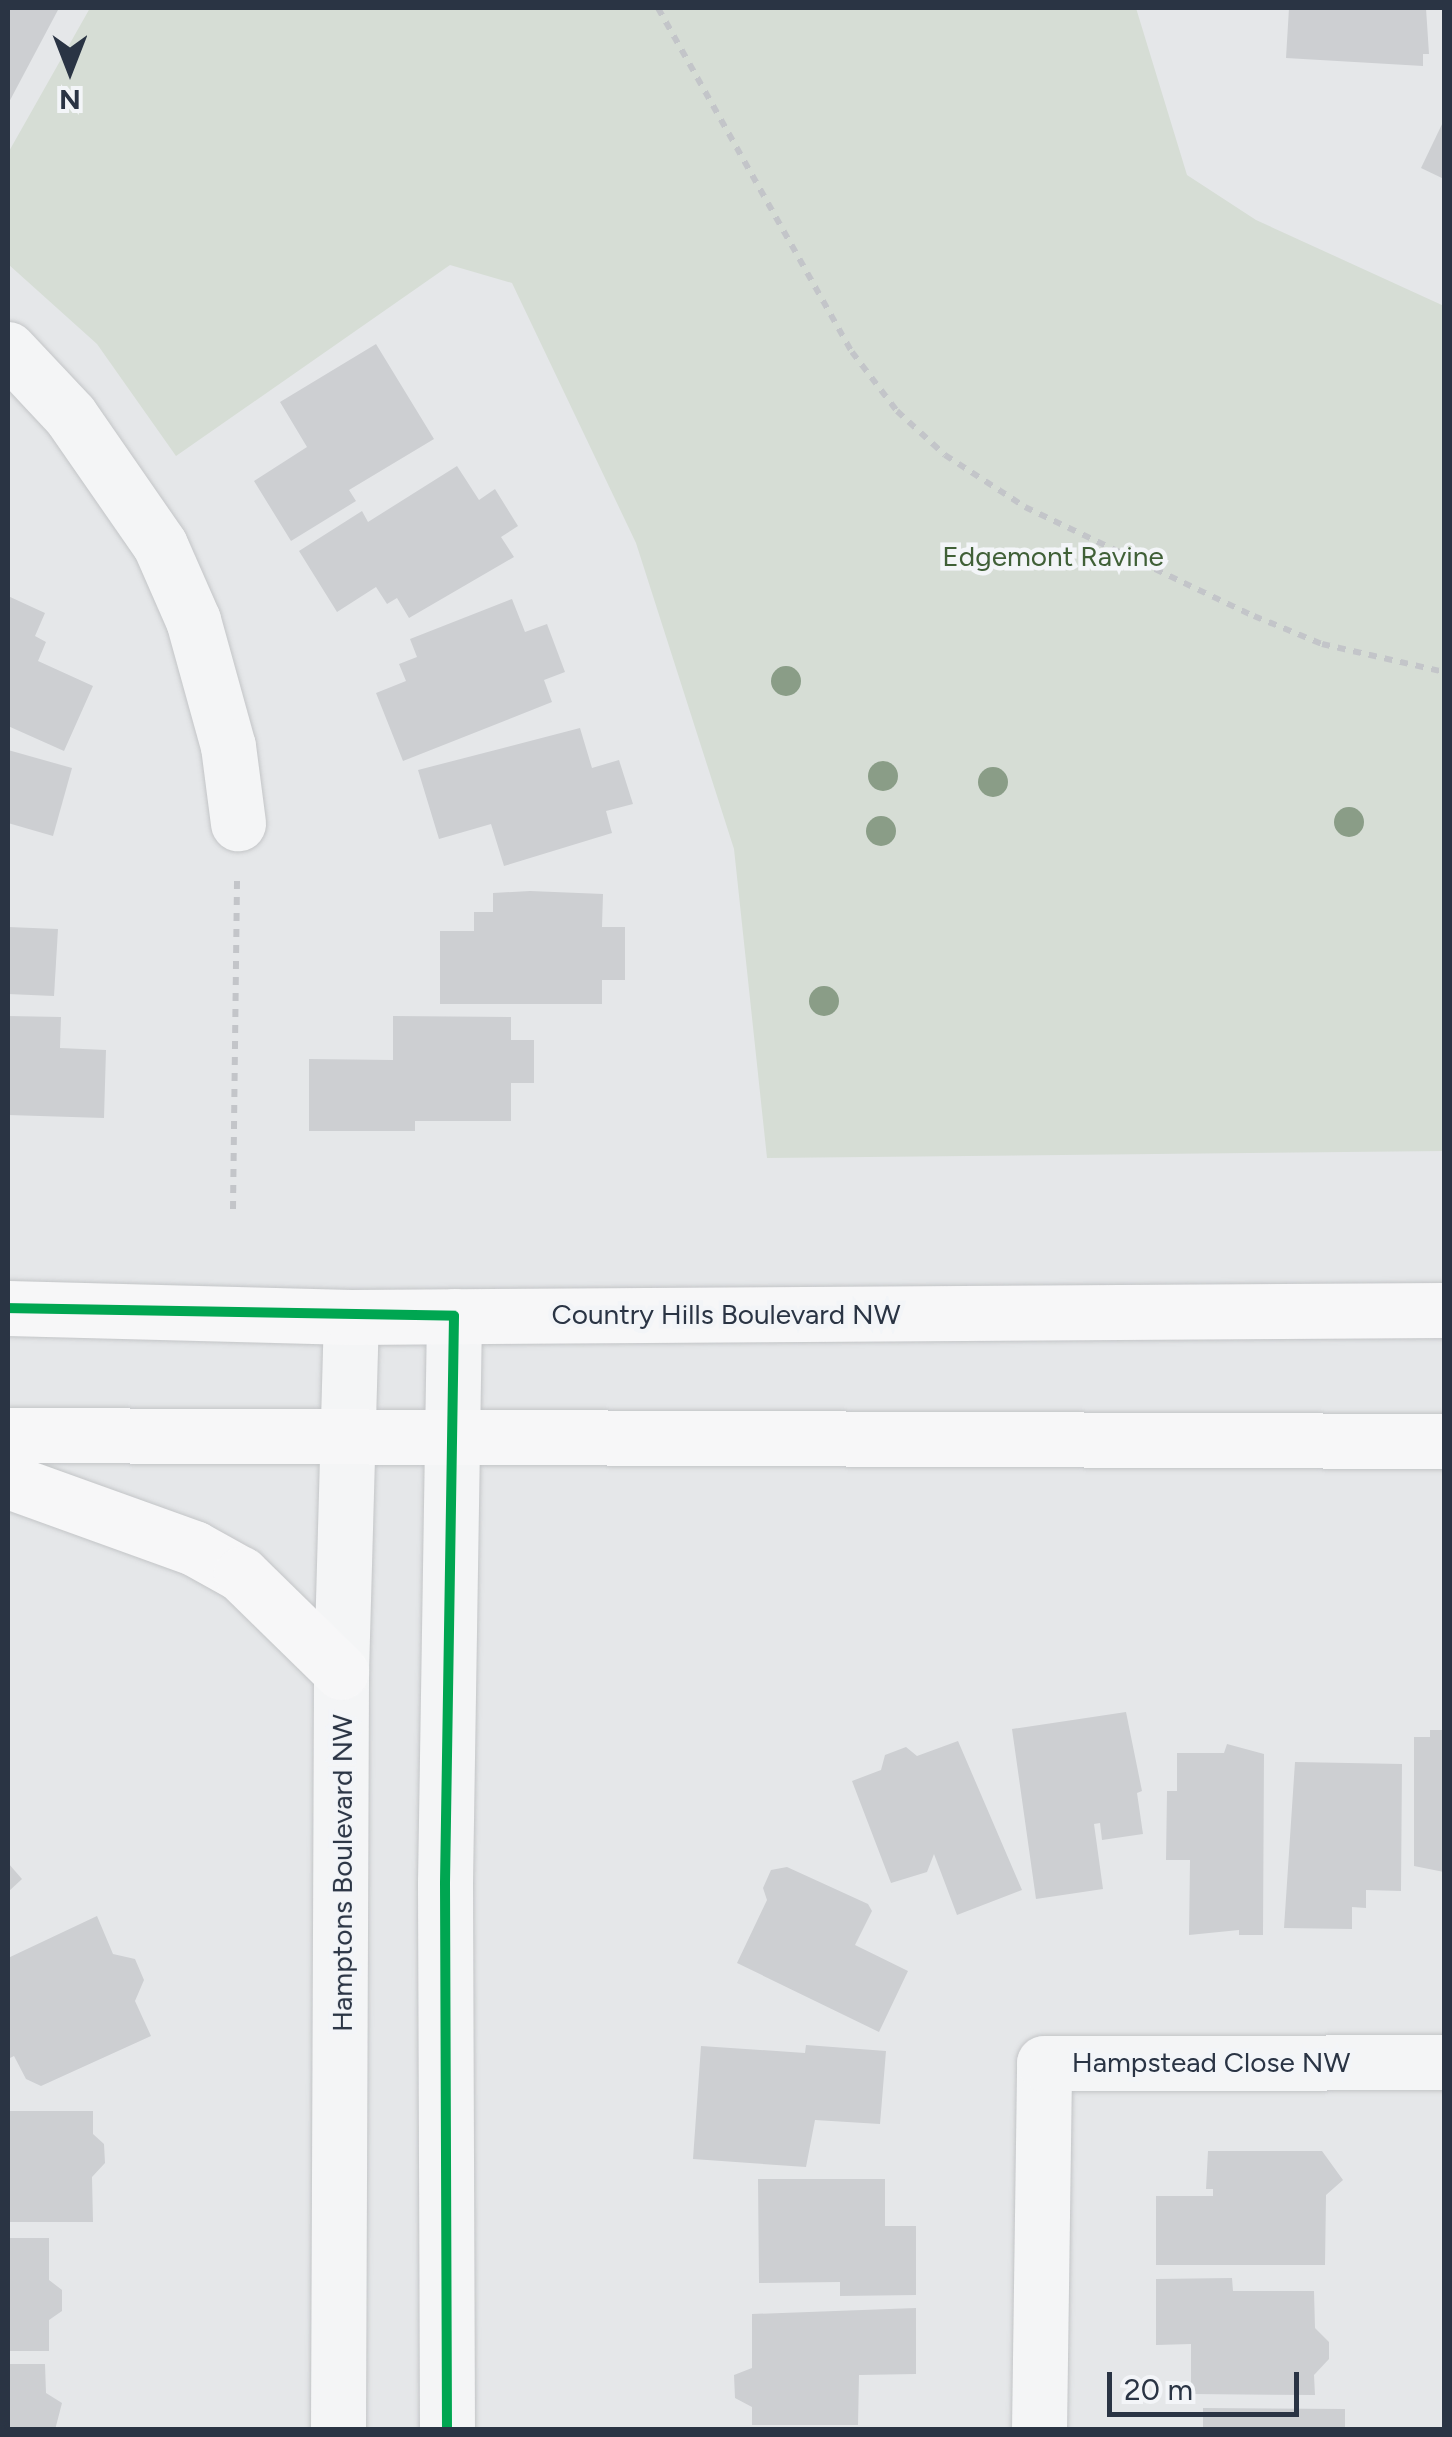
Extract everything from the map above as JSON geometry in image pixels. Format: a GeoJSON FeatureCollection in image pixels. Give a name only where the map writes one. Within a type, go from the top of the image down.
{"type":"FeatureCollection","features":[{"type":"Feature","properties":{"kind":"main road","name":"Country Hills Boulevard NW"},"geometry":{"type":"LineString","coordinates":[[8,1308],[351,1317],[1444,1310]]}},
{"type":"Feature","properties":{"kind":"main road"},"geometry":{"type":"LineString","coordinates":[[8,1436],[1444,1441]]}},
{"type":"Feature","properties":{"kind":"main road"},"geometry":{"type":"LineString","coordinates":[[8,1481],[194,1548],[241,1574],[340,1672]]}},
{"type":"Feature","properties":{"kind":"street"},"geometry":{"type":"LineString","coordinates":[[8,349],[70,415],[160,545],[193,620],[228,746],[238,823]]}},
{"type":"Feature","properties":{"kind":"street"},"geometry":{"type":"LineString","coordinates":[[448,2430],[445,1883],[454,1316]]}},
{"type":"Feature","properties":{"kind":"street","name":"Hamptons Boulevard NW"},"geometry":{"type":"LineString","coordinates":[[338,2430],[340,1672],[351,1317]]}},
{"type":"Feature","properties":{"kind":"street","name":"Hampstead Close NW"},"geometry":{"type":"LineString","coordinates":[[1039,2430],[1044,2063],[1444,2062]]}},
{"type":"Feature","properties":{"kind":"path"},"geometry":{"type":"LineString","coordinates":[[658,8],[852,352],[897,411],[945,455],[1024,506],[1254,616],[1322,644],[1444,672]]}},
{"type":"Feature","properties":{"kind":"path"},"geometry":{"type":"LineString","coordinates":[[233,1208],[238,823]]}},
{"type":"Feature","properties":{"kind":"green space","name":"Edgemont Ravine"},"geometry":{"type":"Polygon","coordinates":[[[90,8],[1136,8],[1187,175],[1256,220],[1444,306],[1444,1151],[767,1158],[734,849],[636,543],[512,283],[450,265],[176,456],[97,344],[8,264],[8,153],[90,8]]]}},
{"type":"Feature","properties":{"kind":"building"},"geometry":{"type":"Polygon","coordinates":[[[8,8],[59,8],[8,104],[8,8]]]}},
{"type":"Feature","properties":{"kind":"building"},"geometry":{"type":"Polygon","coordinates":[[[1289,8],[1426,8],[1429,54],[1423,54],[1423,66],[1286,58],[1289,8]]]}},
{"type":"Feature","properties":{"kind":"building"},"geometry":{"type":"Polygon","coordinates":[[[1444,120],[1444,179],[1421,168],[1444,120]]]}},
{"type":"Feature","properties":{"kind":"building"},"geometry":{"type":"Polygon","coordinates":[[[376,344],[434,439],[349,490],[356,501],[291,541],[254,481],[307,447],[280,402],[376,344]]]}},
{"type":"Feature","properties":{"kind":"building"},"geometry":{"type":"Polygon","coordinates":[[[457,466],[479,500],[495,489],[518,526],[501,537],[514,557],[409,618],[397,598],[387,604],[376,587],[337,612],[299,551],[362,511],[368,522],[457,466]]]}},
{"type":"Feature","properties":{"kind":"building"},"geometry":{"type":"Polygon","coordinates":[[[8,596],[45,613],[35,636],[46,642],[38,661],[93,686],[64,751],[8,726],[8,596]]]}},
{"type":"Feature","properties":{"kind":"building"},"geometry":{"type":"Polygon","coordinates":[[[512,599],[525,632],[547,624],[565,672],[544,680],[552,702],[403,761],[376,693],[406,681],[399,664],[417,657],[410,639],[512,599]]]}},
{"type":"Feature","properties":{"kind":"building"},"geometry":{"type":"Polygon","coordinates":[[[580,728],[592,768],[619,760],[633,804],[606,811],[612,833],[504,866],[491,824],[439,839],[418,770],[580,728]]]}},
{"type":"Feature","properties":{"kind":"building"},"geometry":{"type":"Polygon","coordinates":[[[8,750],[72,768],[53,836],[8,823],[8,750]]]}},
{"type":"Feature","properties":{"kind":"building"},"geometry":{"type":"Polygon","coordinates":[[[493,893],[603,894],[602,927],[625,927],[625,980],[602,980],[602,1004],[440,1004],[440,931],[474,931],[474,912],[493,912],[493,893]]]}},
{"type":"Feature","properties":{"kind":"building"},"geometry":{"type":"Polygon","coordinates":[[[8,927],[58,929],[54,996],[8,994],[8,927]]]}},
{"type":"Feature","properties":{"kind":"building"},"geometry":{"type":"Polygon","coordinates":[[[8,1016],[61,1017],[60,1048],[106,1050],[104,1118],[8,1115],[8,1016]]]}},
{"type":"Feature","properties":{"kind":"building"},"geometry":{"type":"Polygon","coordinates":[[[393,1016],[511,1017],[511,1040],[534,1040],[534,1083],[511,1083],[511,1121],[415,1121],[415,1131],[309,1131],[309,1059],[393,1060],[393,1016]]]}},
{"type":"Feature","properties":{"kind":"building"},"geometry":{"type":"Polygon","coordinates":[[[1126,1712],[1142,1791],[1137,1793],[1143,1834],[1102,1840],[1100,1823],[1094,1824],[1103,1889],[1036,1899],[1012,1729],[1126,1712]]]}},
{"type":"Feature","properties":{"kind":"building"},"geometry":{"type":"Polygon","coordinates":[[[1430,1730],[1444,1730],[1444,1872],[1414,1866],[1414,1737],[1430,1737],[1430,1730]]]}},
{"type":"Feature","properties":{"kind":"building"},"geometry":{"type":"Polygon","coordinates":[[[958,1741],[1022,1890],[957,1915],[934,1854],[927,1872],[891,1883],[852,1781],[881,1770],[885,1755],[906,1747],[917,1756],[958,1741]]]}},
{"type":"Feature","properties":{"kind":"building"},"geometry":{"type":"Polygon","coordinates":[[[1227,1744],[1264,1754],[1263,1935],[1239,1935],[1239,1930],[1189,1935],[1190,1860],[1166,1860],[1167,1791],[1177,1791],[1177,1753],[1224,1753],[1227,1744]]]}},
{"type":"Feature","properties":{"kind":"building"},"geometry":{"type":"Polygon","coordinates":[[[1295,1762],[1402,1764],[1401,1891],[1366,1890],[1366,1908],[1352,1907],[1352,1929],[1284,1928],[1295,1762]]]}},
{"type":"Feature","properties":{"kind":"building"},"geometry":{"type":"Polygon","coordinates":[[[8,1863],[22,1879],[8,1892],[8,1863]]]}},
{"type":"Feature","properties":{"kind":"building"},"geometry":{"type":"Polygon","coordinates":[[[787,1867],[868,1904],[872,1911],[855,1945],[908,1971],[879,2032],[737,1963],[767,1900],[763,1888],[771,1870],[787,1867]]]}},
{"type":"Feature","properties":{"kind":"building"},"geometry":{"type":"Polygon","coordinates":[[[97,1916],[113,1954],[135,1959],[144,1980],[135,2001],[151,2036],[41,2086],[26,2079],[14,2056],[8,2059],[8,1958],[97,1916]]]}},
{"type":"Feature","properties":{"kind":"building"},"geometry":{"type":"Polygon","coordinates":[[[806,2045],[886,2051],[880,2124],[815,2120],[806,2167],[693,2159],[701,2046],[805,2053],[806,2045]]]}},
{"type":"Feature","properties":{"kind":"building"},"geometry":{"type":"Polygon","coordinates":[[[8,2111],[93,2111],[93,2134],[104,2144],[105,2163],[92,2177],[93,2222],[8,2222],[8,2111]]]}},
{"type":"Feature","properties":{"kind":"building"},"geometry":{"type":"Polygon","coordinates":[[[1208,2151],[1322,2151],[1343,2180],[1326,2195],[1325,2265],[1156,2265],[1156,2196],[1213,2196],[1213,2189],[1206,2189],[1208,2151]]]}},
{"type":"Feature","properties":{"kind":"building"},"geometry":{"type":"Polygon","coordinates":[[[758,2179],[885,2179],[885,2226],[916,2226],[916,2295],[840,2296],[840,2282],[759,2283],[758,2179]]]}},
{"type":"Feature","properties":{"kind":"building"},"geometry":{"type":"Polygon","coordinates":[[[8,2238],[49,2238],[49,2280],[62,2290],[62,2311],[49,2320],[49,2351],[8,2351],[8,2238]]]}},
{"type":"Feature","properties":{"kind":"building"},"geometry":{"type":"Polygon","coordinates":[[[1232,2278],[1233,2291],[1314,2291],[1315,2328],[1329,2342],[1329,2359],[1314,2375],[1315,2395],[1191,2394],[1191,2344],[1156,2345],[1156,2279],[1232,2278]]]}},
{"type":"Feature","properties":{"kind":"building"},"geometry":{"type":"Polygon","coordinates":[[[916,2308],[916,2374],[859,2375],[858,2425],[752,2425],[752,2407],[735,2398],[734,2375],[752,2368],[752,2314],[916,2308]]]}},
{"type":"Feature","properties":{"kind":"building"},"geometry":{"type":"Polygon","coordinates":[[[8,2364],[45,2364],[46,2393],[62,2403],[55,2430],[8,2430],[8,2364]]]}},
{"type":"Feature","properties":{"kind":"building"},"geometry":{"type":"Polygon","coordinates":[[[1203,2408],[1345,2409],[1345,2430],[1203,2430],[1203,2408]]]}},
{"type":"Feature","properties":{"kind":"transit line"},"geometry":{"type":"LineString","coordinates":[[8,1308],[454,1316],[445,1883],[447,2430]]}}]}
